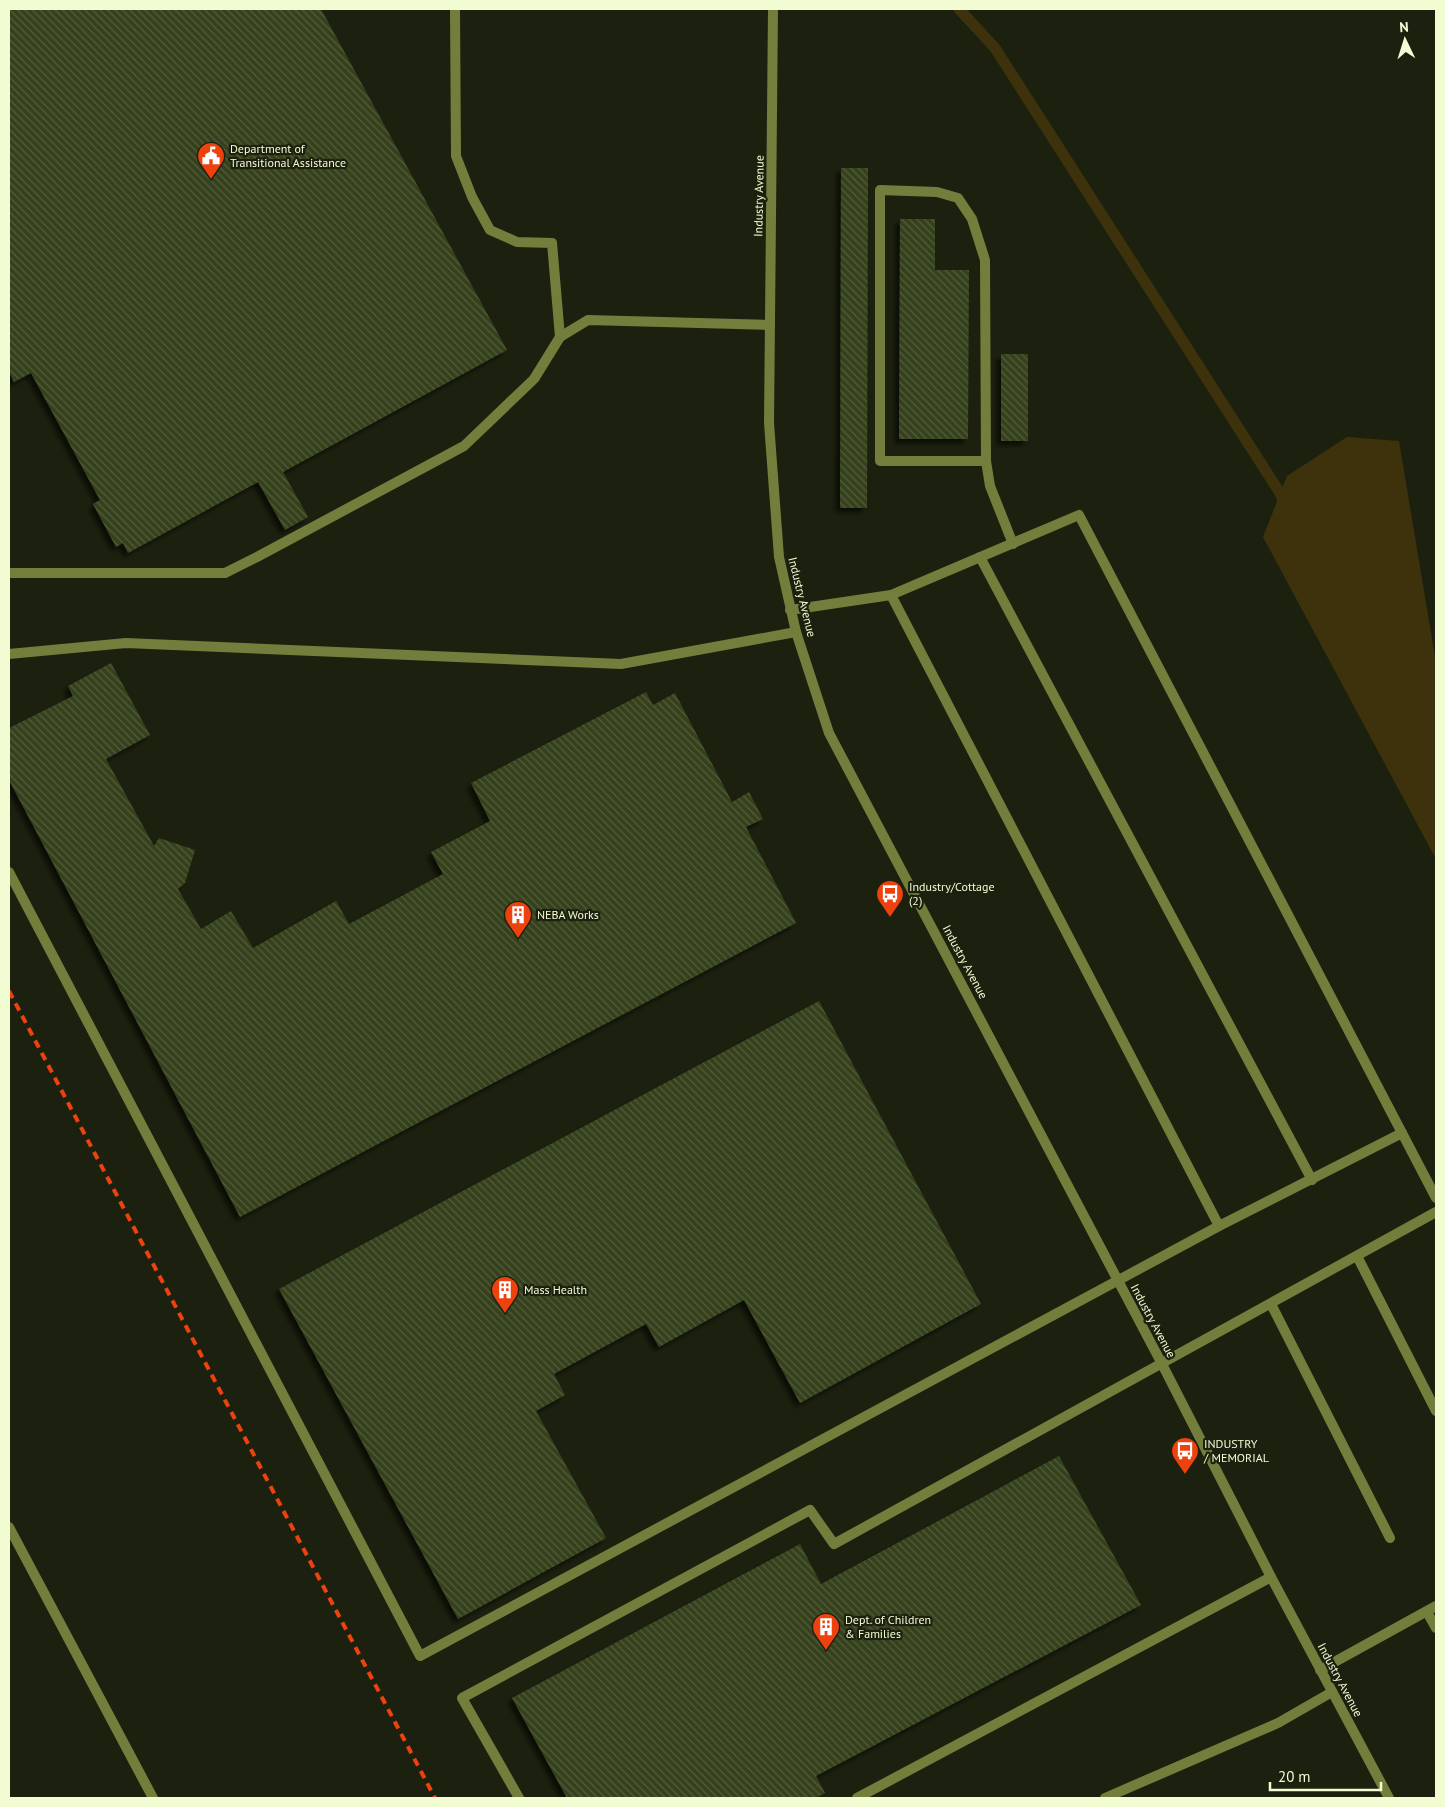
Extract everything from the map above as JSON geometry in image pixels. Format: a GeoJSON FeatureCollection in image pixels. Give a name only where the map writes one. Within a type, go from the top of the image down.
{"type":"FeatureCollection","features":[{"type":"Feature","properties":{"kind":"street"},"geometry":{"type":"LineString","coordinates":[[455,9],[456,156],[472,197],[490,230],[517,242],[552,243],[560,337]]}},
{"type":"Feature","properties":{"kind":"street","name":"Industry Avenue"},"geometry":{"type":"LineString","coordinates":[[773,9],[769,432],[778,557],[796,632],[830,733],[843,761],[1162,1364],[1271,1577],[1389,1798]]}},
{"type":"Feature","properties":{"kind":"street"},"geometry":{"type":"LineString","coordinates":[[986,462],[880,461],[880,190],[937,192],[958,198],[972,219],[985,260],[986,462],[990,486],[1013,544]]}},
{"type":"Feature","properties":{"kind":"street"},"geometry":{"type":"LineString","coordinates":[[9,573],[225,573],[257,558],[464,446],[534,379],[560,337],[588,320],[770,325]]}},
{"type":"Feature","properties":{"kind":"street"},"geometry":{"type":"LineString","coordinates":[[790,610],[891,595],[1079,516],[1436,1198]]}},
{"type":"Feature","properties":{"kind":"street"},"geometry":{"type":"LineString","coordinates":[[980,557],[1312,1180]]}},
{"type":"Feature","properties":{"kind":"street"},"geometry":{"type":"LineString","coordinates":[[891,595],[1219,1226]]}},
{"type":"Feature","properties":{"kind":"street"},"geometry":{"type":"LineString","coordinates":[[9,654],[126,643],[622,664],[796,632]]}},
{"type":"Feature","properties":{"kind":"street"},"geometry":{"type":"LineString","coordinates":[[9,872],[420,1656],[1219,1226],[1402,1133]]}},
{"type":"Feature","properties":{"kind":"street"},"geometry":{"type":"LineString","coordinates":[[520,1798],[462,1698],[810,1510],[834,1544],[1436,1212]]}},
{"type":"Feature","properties":{"kind":"street"},"geometry":{"type":"LineString","coordinates":[[1357,1256],[1436,1411]]}},
{"type":"Feature","properties":{"kind":"street"},"geometry":{"type":"LineString","coordinates":[[1271,1304],[1390,1538]]}},
{"type":"Feature","properties":{"kind":"street"},"geometry":{"type":"LineString","coordinates":[[9,1527],[153,1798]]}},
{"type":"Feature","properties":{"kind":"street"},"geometry":{"type":"LineString","coordinates":[[857,1798],[1271,1577]]}},
{"type":"Feature","properties":{"kind":"street"},"geometry":{"type":"LineString","coordinates":[[1320,1670],[1432,1609],[1436,1628]]}},
{"type":"Feature","properties":{"kind":"street"},"geometry":{"type":"LineString","coordinates":[[1104,1798],[1278,1723],[1332,1692]]}},
{"type":"Feature","properties":{"kind":"shaded area"},"geometry":{"type":"Polygon","coordinates":[[[1347,437],[1399,441],[1436,663],[1436,859],[1263,537],[1287,476],[1347,437]]]}},
{"type":"Feature","properties":{"kind":"building","name":"Department of Transitional Assistance"},"geometry":{"type":"Polygon","coordinates":[[[9,9],[321,9],[507,350],[283,472],[308,517],[285,530],[258,482],[128,553],[123,543],[116,547],[93,504],[100,500],[31,373],[14,382],[9,372],[9,9]]]}},
{"type":"Feature","properties":{"kind":"building"},"geometry":{"type":"Polygon","coordinates":[[[841,168],[868,168],[867,508],[840,508],[841,168]]]}},
{"type":"Feature","properties":{"kind":"building"},"geometry":{"type":"Polygon","coordinates":[[[900,219],[935,219],[935,270],[969,270],[968,439],[899,439],[900,219]]]}},
{"type":"Feature","properties":{"kind":"building"},"geometry":{"type":"Polygon","coordinates":[[[1001,354],[1028,354],[1028,441],[1001,441],[1001,354]]]}},
{"type":"Feature","properties":{"kind":"building","name":"NEBA Works"},"geometry":{"type":"Polygon","coordinates":[[[111,663],[150,735],[106,759],[154,846],[159,838],[195,850],[185,883],[178,889],[201,929],[231,911],[253,948],[336,901],[349,924],[443,874],[431,852],[490,821],[471,783],[646,692],[653,705],[675,693],[732,802],[749,792],[763,819],[746,827],[796,923],[240,1217],[9,780],[9,728],[73,696],[68,686],[111,663]]]}},
{"type":"Feature","properties":{"kind":"building","name":"Mass Health"},"geometry":{"type":"Polygon","coordinates":[[[819,1001],[981,1304],[800,1403],[744,1300],[659,1347],[646,1324],[554,1374],[565,1395],[536,1411],[606,1538],[458,1619],[279,1289],[819,1001]]]}},
{"type":"Feature","properties":{"kind":"building","name":"Dept. of Children & Families"},"geometry":{"type":"Polygon","coordinates":[[[1059,1456],[1141,1605],[816,1776],[825,1793],[816,1798],[567,1798],[512,1698],[800,1544],[821,1584],[1059,1456]]]}},
{"type":"Feature","properties":{"kind":"waterway"},"geometry":{"type":"LineString","coordinates":[[959,9],[995,48],[1280,493],[1286,506]]}},
{"type":"Feature","properties":{"kind":"railway"},"geometry":{"type":"LineString","coordinates":[[9,991],[435,1798]]}},
{"type":"Feature","properties":{"kind":"place","name":"Department of Transitional Assistance"},"geometry":{"type":"Point","coordinates":[211,180]}},
{"type":"Feature","properties":{"kind":"place","name":"Industry/Cottage (2)"},"geometry":{"type":"Point","coordinates":[890,918]}},
{"type":"Feature","properties":{"kind":"place","name":"NEBA Works"},"geometry":{"type":"Point","coordinates":[518,939]}},
{"type":"Feature","properties":{"kind":"place","name":"Mass Health"},"geometry":{"type":"Point","coordinates":[505,1314]}},
{"type":"Feature","properties":{"kind":"place","name":"INDUSTRY / MEMORIAL"},"geometry":{"type":"Point","coordinates":[1185,1475]}},
{"type":"Feature","properties":{"kind":"place","name":"Dept. of Children & Families"},"geometry":{"type":"Point","coordinates":[826,1651]}}]}
